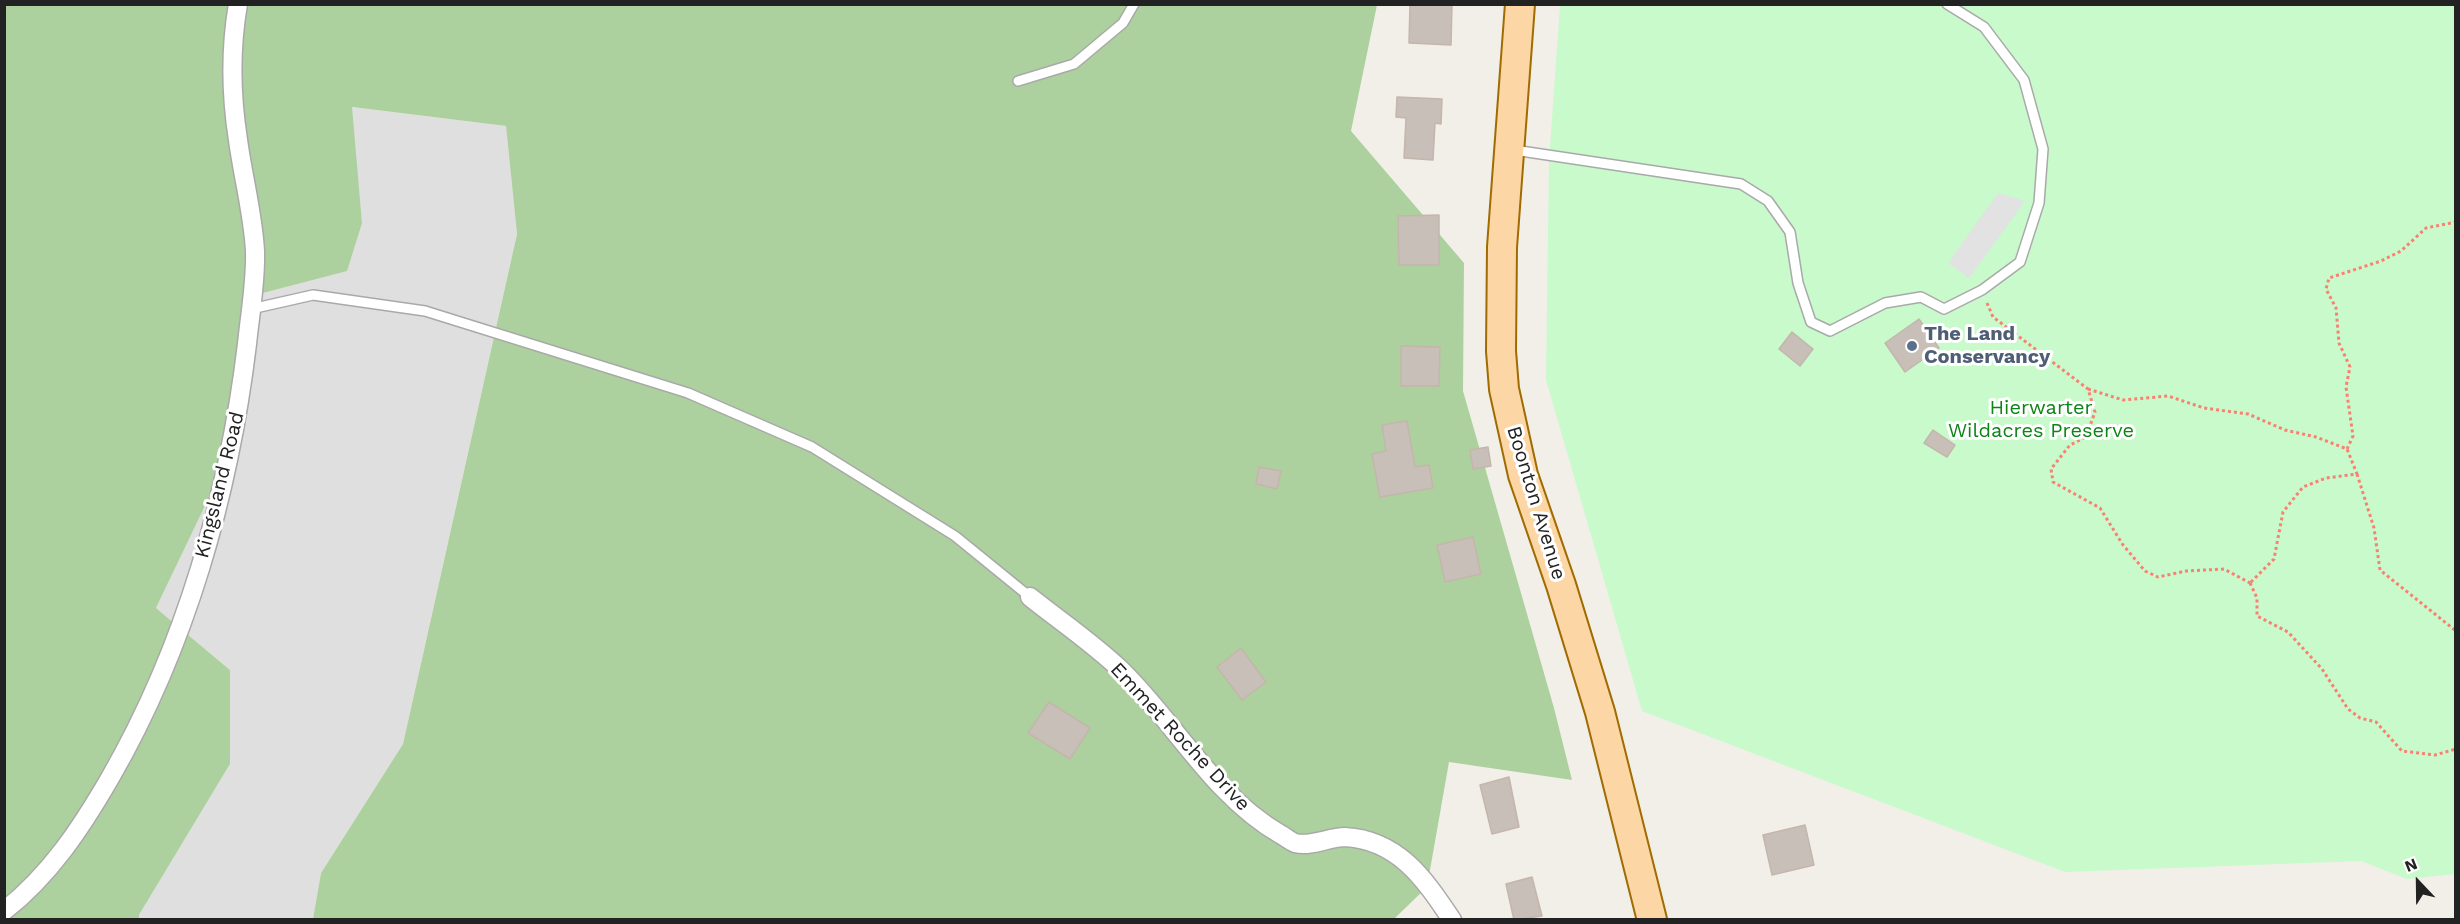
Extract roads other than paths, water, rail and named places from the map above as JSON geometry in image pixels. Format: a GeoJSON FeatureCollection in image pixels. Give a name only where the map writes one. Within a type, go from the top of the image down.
{"type":"FeatureCollection","features":[{"type":"Feature","properties":{"kind":"main road","name":"Boonton Avenue"},"geometry":{"type":"LineString","coordinates":[[1520,4],[1502,247],[1501,351],[1510,426],[1523,475],[1561,585],[1600,712],[1652,920]]}},
{"type":"Feature","properties":{"kind":"street","name":"Kingsland Road"},"geometry":{"type":"LineString","coordinates":[[4,911],[33,889],[64,849],[96,801],[136,733],[191,599],[218,503],[239,407],[251,309],[255,252],[237,140],[231,75],[232,37],[237,4]]}},
{"type":"Feature","properties":{"kind":"street","name":"Emmet Roche Drive"},"geometry":{"type":"LineString","coordinates":[[1030,597],[1122,671],[1220,784],[1262,824],[1296,843],[1317,843],[1343,837],[1368,842],[1391,852],[1414,867],[1452,920]]}},
{"type":"Feature","properties":{"kind":"lane"},"geometry":{"type":"LineString","coordinates":[[1018,81],[1074,64],[1123,23],[1134,4]]}},
{"type":"Feature","properties":{"kind":"lane"},"geometry":{"type":"LineString","coordinates":[[1509,149],[1741,184],[1768,201],[1790,232],[1798,283],[1811,322],[1830,332],[1885,303],[1921,297],[1944,309],[1982,290],[2020,261],[2039,202],[2043,149],[2024,80],[1984,27],[1947,4]]}},
{"type":"Feature","properties":{"kind":"lane"},"geometry":{"type":"LineString","coordinates":[[251,309],[313,295],[425,311],[688,393],[813,447],[955,536],[1030,597]]}},
{"type":"Feature","properties":{"kind":"place","name":"The Land Conservancy"},"geometry":{"type":"Point","coordinates":[1912,346]}},
{"type":"Feature","properties":{"kind":"park label","name":"Hierwarter Wildacres Preserve"},"geometry":{"type":"Point","coordinates":[2041,420]}}]}
